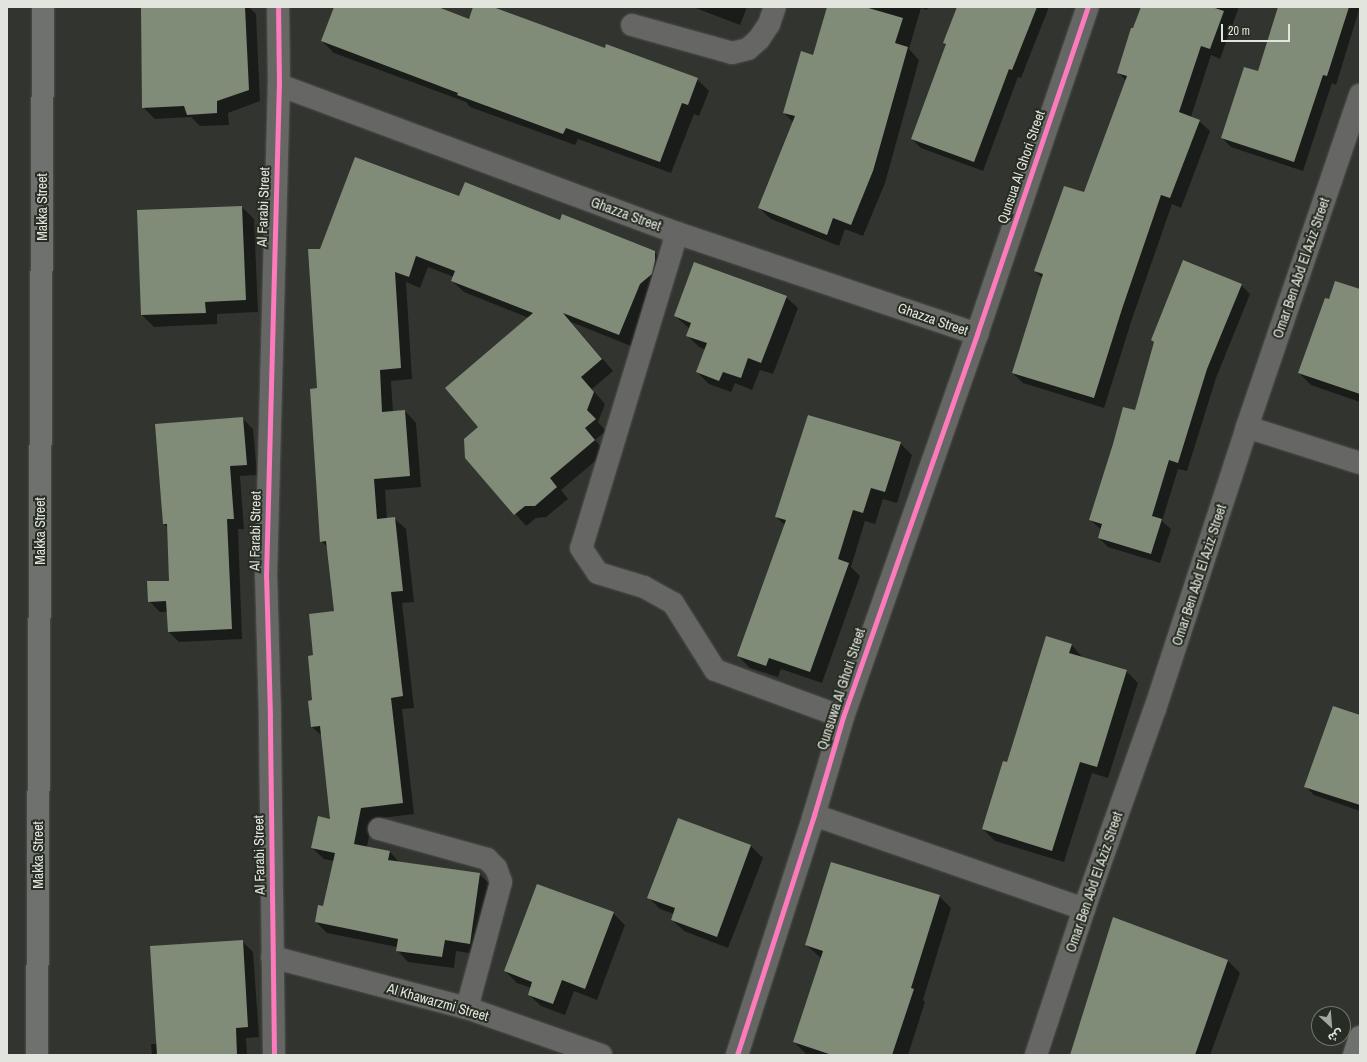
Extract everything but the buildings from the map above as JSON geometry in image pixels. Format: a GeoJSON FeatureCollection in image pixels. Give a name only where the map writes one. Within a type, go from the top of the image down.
{"type":"FeatureCollection","features":[{"type":"Feature","properties":{"kind":"main road","name":"Makka Street"},"geometry":{"type":"LineString","coordinates":[[37,1055],[43,7]]}},
{"type":"Feature","properties":{"kind":"main road"},"geometry":{"type":"LineString","coordinates":[[1354,1055],[1360,1038]]}},
{"type":"Feature","properties":{"kind":"street","name":"Al Farabi Street"},"geometry":{"type":"LineString","coordinates":[[274,1055],[270,716],[266,577],[279,85],[278,7]]}},
{"type":"Feature","properties":{"kind":"street"},"geometry":{"type":"LineString","coordinates":[[632,25],[732,53],[748,49],[759,39],[769,24],[775,7]]}},
{"type":"Feature","properties":{"kind":"street","name":"Qunsua Al Ghori Street"},"geometry":{"type":"LineString","coordinates":[[977,334],[1088,7]]}},
{"type":"Feature","properties":{"kind":"street","name":"Ghazza Street"},"geometry":{"type":"LineString","coordinates":[[279,85],[677,233],[977,334]]}},
{"type":"Feature","properties":{"kind":"street","name":"Omar Ben Abd El Aziz Street"},"geometry":{"type":"LineString","coordinates":[[1036,1055],[1084,909],[1155,708],[1247,427],[1360,95]]}},
{"type":"Feature","properties":{"kind":"street"},"geometry":{"type":"LineString","coordinates":[[677,233],[581,548],[598,573],[644,587],[673,603],[715,670],[843,717]]}},
{"type":"Feature","properties":{"kind":"street","name":"Qunsuwa Al Ghori Street"},"geometry":{"type":"LineString","coordinates":[[737,1055],[814,815],[843,717],[977,334]]}},
{"type":"Feature","properties":{"kind":"street"},"geometry":{"type":"LineString","coordinates":[[1247,427],[1360,463]]}},
{"type":"Feature","properties":{"kind":"street"},"geometry":{"type":"LineString","coordinates":[[814,815],[1084,909]]}},
{"type":"Feature","properties":{"kind":"street"},"geometry":{"type":"LineString","coordinates":[[379,829],[487,859],[496,868],[501,882],[467,1008]]}},
{"type":"Feature","properties":{"kind":"street","name":"Al Khawarzmi Street"},"geometry":{"type":"LineString","coordinates":[[272,957],[467,1008],[601,1055]]}},
{"type":"Feature","properties":{"kind":"cycle path"},"geometry":{"type":"LineString","coordinates":[[274,1055],[270,716],[266,577],[279,85],[278,7]]}},
{"type":"Feature","properties":{"kind":"cycle path"},"geometry":{"type":"LineString","coordinates":[[737,1055],[814,815],[843,717],[977,334],[1088,7]]}}]}
